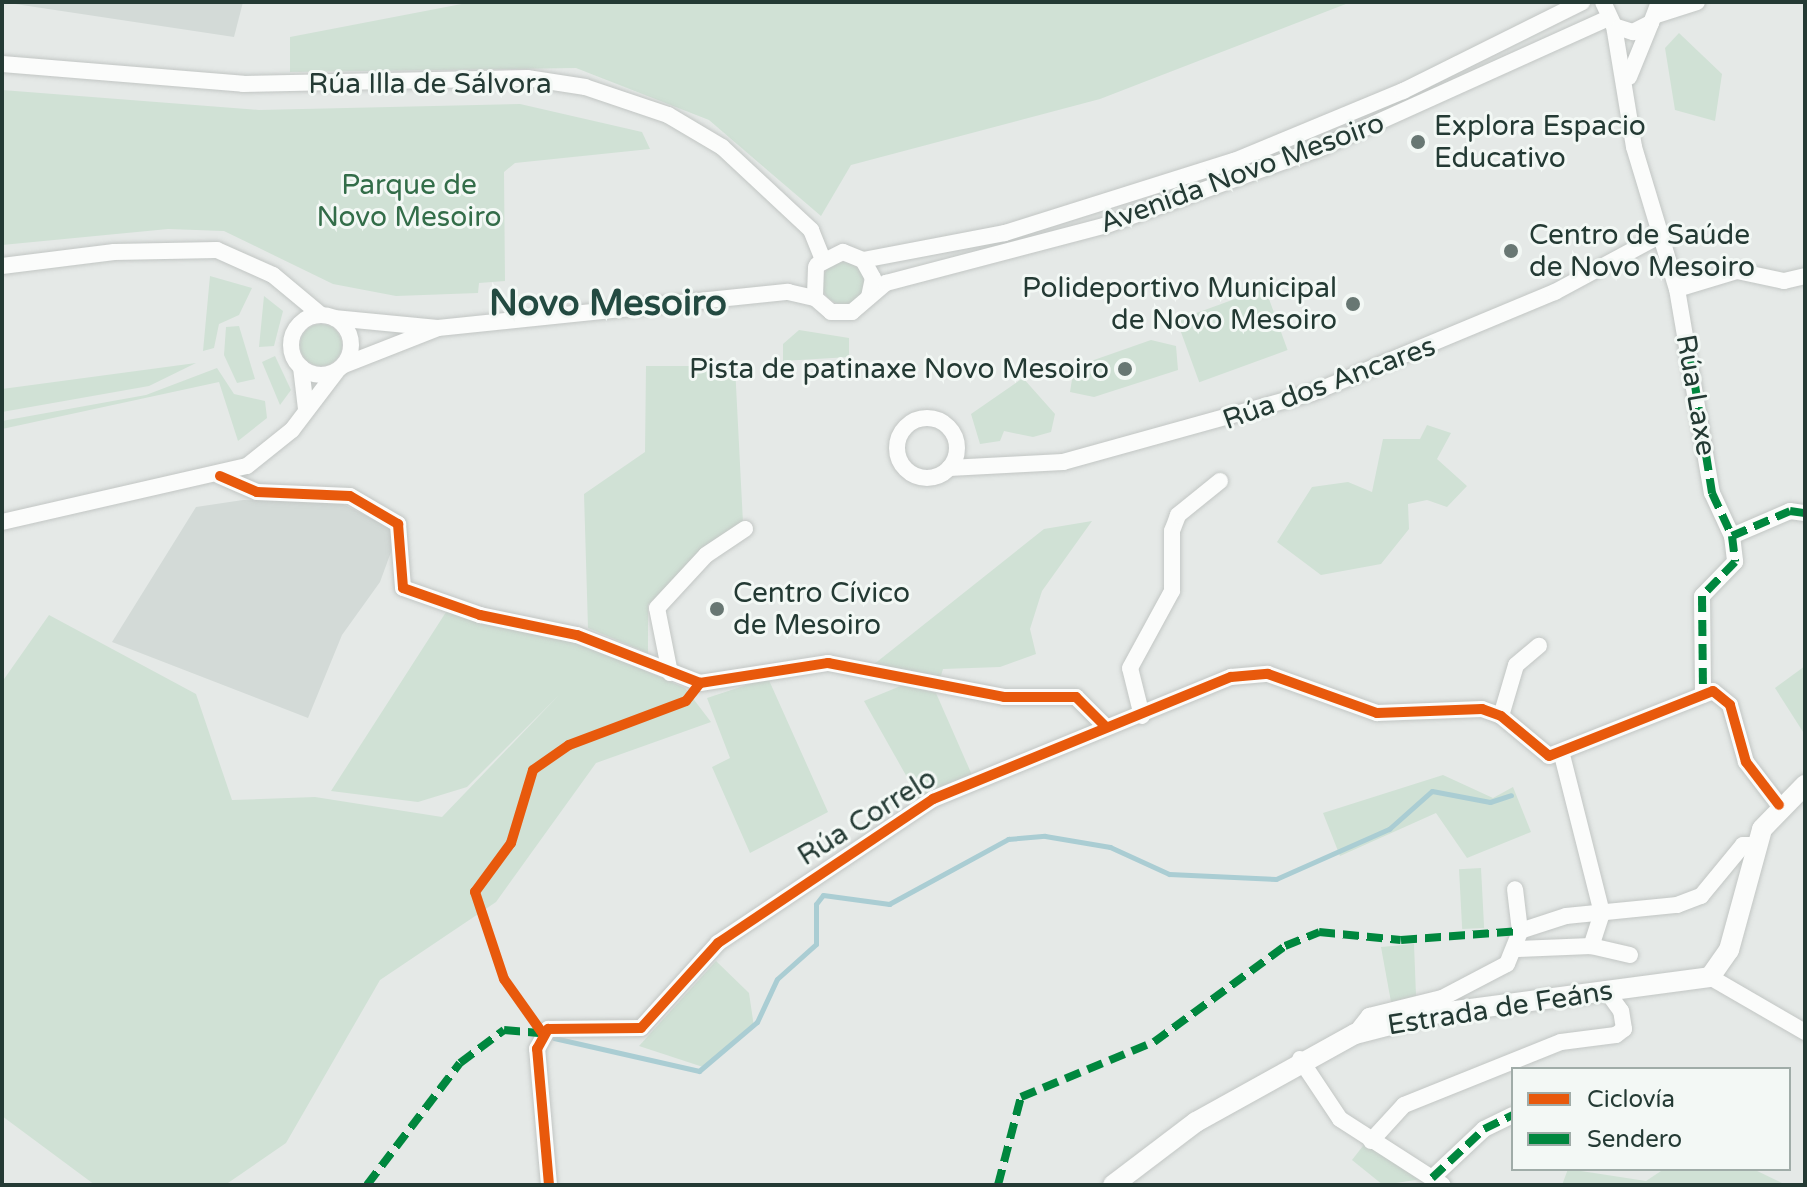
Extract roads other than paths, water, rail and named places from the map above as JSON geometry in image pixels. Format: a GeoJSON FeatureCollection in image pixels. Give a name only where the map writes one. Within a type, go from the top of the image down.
{"type":"FeatureCollection","features":[{"type":"Feature","properties":{"kind":"street","name":"Avenida Novo Mesoiro"},"geometry":{"type":"LineString","coordinates":[[858,257],[1005,233],[1234,161],[1403,91],[1582,2]]}},
{"type":"Feature","properties":{"kind":"street","name":"Rúa Laxe"},"geometry":{"type":"LineString","coordinates":[[1603,2],[1628,83],[1634,147],[1677,289],[1712,493],[1732,536]]}},
{"type":"Feature","properties":{"kind":"street","name":"Avenida Novo Mesoiro"},"geometry":{"type":"LineString","coordinates":[[869,299],[886,283],[1104,226],[1282,163],[1611,22],[1633,32],[1656,14],[1697,2]]}},
{"type":"Feature","properties":{"kind":"street","name":"Rúa Laxe"},"geometry":{"type":"LineString","coordinates":[[1628,83],[1656,14]]}},
{"type":"Feature","properties":{"kind":"street","name":"Rúa Illa de Sálvora"},"geometry":{"type":"LineString","coordinates":[[2,64],[243,84],[527,78],[574,85],[693,128],[756,174],[811,230],[858,257]]}},
{"type":"Feature","properties":{"kind":"street","name":"Rúa Illa de Sálvora"},"geometry":{"type":"LineString","coordinates":[[811,230],[819,263]]}},
{"type":"Feature","properties":{"kind":"street","name":"Rúa dos Ancares"},"geometry":{"type":"LineString","coordinates":[[979,467],[958,449],[952,429],[934,418],[913,420],[899,436],[898,457],[910,473],[931,478],[949,468],[979,467],[1063,462],[1312,393],[1555,292],[1659,236]]}},
{"type":"Feature","properties":{"kind":"street"},"geometry":{"type":"LineString","coordinates":[[2,266],[196,247],[255,263],[351,339],[340,368],[273,448],[220,476],[2,522]]}},
{"type":"Feature","properties":{"kind":"street"},"geometry":{"type":"LineString","coordinates":[[297,327],[327,317],[438,328],[788,292],[815,298],[841,314],[869,299],[873,278],[858,257],[819,263],[788,292]]}},
{"type":"Feature","properties":{"kind":"street"},"geometry":{"type":"LineString","coordinates":[[815,298],[819,263]]}},
{"type":"Feature","properties":{"kind":"street"},"geometry":{"type":"LineString","coordinates":[[1677,289],[1737,271],[1784,281],[1805,276]]}},
{"type":"Feature","properties":{"kind":"street"},"geometry":{"type":"LineString","coordinates":[[294,293],[297,327],[292,352],[301,367],[306,409]]}},
{"type":"Feature","properties":{"kind":"street"},"geometry":{"type":"LineString","coordinates":[[301,367],[340,368],[438,328]]}},
{"type":"Feature","properties":{"kind":"street"},"geometry":{"type":"LineString","coordinates":[[949,468],[958,449]]}},
{"type":"Feature","properties":{"kind":"street"},"geometry":{"type":"LineString","coordinates":[[220,476],[257,492],[350,496],[398,524],[403,588],[480,615],[577,635],[700,683],[828,663],[1004,697],[1076,697],[1105,726]]}},
{"type":"Feature","properties":{"kind":"street"},"geometry":{"type":"LineString","coordinates":[[1142,716],[1130,668],[1172,591],[1172,531],[1178,515],[1220,481]]}},
{"type":"Feature","properties":{"kind":"street"},"geometry":{"type":"LineString","coordinates":[[1703,695],[1702,596],[1735,562],[1732,536],[1790,511],[1805,513]]}},
{"type":"Feature","properties":{"kind":"street"},"geometry":{"type":"LineString","coordinates":[[670,673],[657,608],[706,555],[745,529]]}},
{"type":"Feature","properties":{"kind":"street"},"geometry":{"type":"LineString","coordinates":[[1501,716],[1516,665],[1539,646]]}},
{"type":"Feature","properties":{"kind":"street","name":"Rúa Correlo"},"geometry":{"type":"LineString","coordinates":[[549,1185],[537,1049],[548,1029],[641,1028],[718,943],[933,799],[1105,726],[1142,716],[1255,674],[1377,713],[1462,706],[1501,716],[1541,755],[1562,755]]}},
{"type":"Feature","properties":{"kind":"street"},"geometry":{"type":"LineString","coordinates":[[1591,946],[1602,913],[1562,755],[1713,691],[1730,705],[1746,762],[1779,805]]}},
{"type":"Feature","properties":{"kind":"street"},"geometry":{"type":"LineString","coordinates":[[1805,785],[1779,805],[1754,845],[1729,950],[1710,977],[1805,1032]]}},
{"type":"Feature","properties":{"kind":"street"},"geometry":{"type":"LineString","coordinates":[[1520,931],[1539,921],[1701,896],[1743,845],[1754,845]]}},
{"type":"Feature","properties":{"kind":"street"},"geometry":{"type":"LineString","coordinates":[[1515,889],[1520,931],[1518,949]]}},
{"type":"Feature","properties":{"kind":"street"},"geometry":{"type":"LineString","coordinates":[[1355,1034],[1369,1016],[1475,985],[1518,949],[1591,946],[1630,955]]}},
{"type":"Feature","properties":{"kind":"street","name":"Estrada de Feáns"},"geometry":{"type":"LineString","coordinates":[[1113,1185],[1196,1122],[1300,1059],[1355,1034],[1396,1021],[1605,989],[1710,977]]}},
{"type":"Feature","properties":{"kind":"street"},"geometry":{"type":"LineString","coordinates":[[1371,1141],[1414,1101],[1561,1042],[1616,1035],[1624,1029],[1621,1011],[1605,989]]}},
{"type":"Feature","properties":{"kind":"street"},"geometry":{"type":"LineString","coordinates":[[1300,1059],[1340,1119],[1438,1182],[1484,1129],[1511,1116]]}},
{"type":"Feature","properties":{"kind":"waterway"},"geometry":{"type":"LineString","coordinates":[[554,1038],[699,1071],[757,1022],[777,979],[816,944],[816,904],[823,895],[889,904],[1008,839],[1045,836],[1110,847],[1169,874],[1276,879],[1389,829],[1432,791],[1490,802],[1511,795]]}},
{"type":"Feature","properties":{"kind":"place","name":"Explora Espacio Educativo"},"geometry":{"type":"Point","coordinates":[1418,142]}},
{"type":"Feature","properties":{"kind":"place","name":"Centro de Saúde de Novo Mesoiro"},"geometry":{"type":"Point","coordinates":[1511,251]}},
{"type":"Feature","properties":{"kind":"place","name":"Polideportivo Municipal de Novo Mesoiro"},"geometry":{"type":"Point","coordinates":[1353,304]}},
{"type":"Feature","properties":{"kind":"place","name":"Pista de patinaxe Novo Mesoiro"},"geometry":{"type":"Point","coordinates":[1125,369]}},
{"type":"Feature","properties":{"kind":"place","name":"Centro Cívico de Mesoiro"},"geometry":{"type":"Point","coordinates":[717,609]}},
{"type":"Feature","properties":{"kind":"district","name":"Novo Mesoiro"},"geometry":{"type":"Point","coordinates":[608,304]}},
{"type":"Feature","properties":{"kind":"park label","name":"Parque de Novo Mesoiro"},"geometry":{"type":"Point","coordinates":[409,201]}}]}
